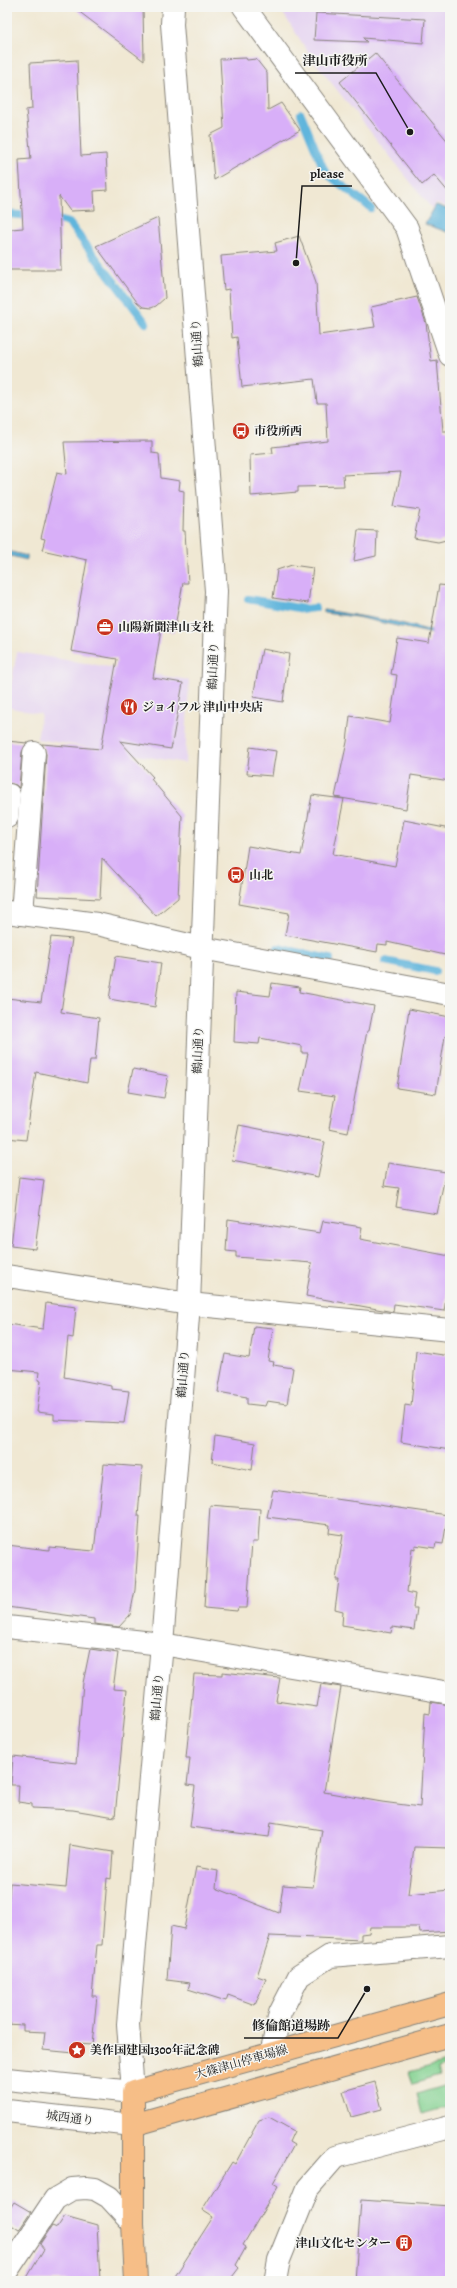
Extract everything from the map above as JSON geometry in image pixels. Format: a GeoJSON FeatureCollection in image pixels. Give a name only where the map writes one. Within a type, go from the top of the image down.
{"type":"FeatureCollection","features":[{"type":"Feature","properties":{"kind":"main road","name":"大篠津山停車場線"},"geometry":{"type":"LineString","coordinates":[[133,2092],[450,2004]]}},
{"type":"Feature","properties":{"kind":"main road"},"geometry":{"type":"LineString","coordinates":[[133,2125],[450,2035]]}},
{"type":"Feature","properties":{"kind":"main road"},"geometry":{"type":"LineString","coordinates":[[133,2092],[133,2223],[136,2281]]}},
{"type":"Feature","properties":{"kind":"street","name":"鶴山通り"},"geometry":{"type":"LineString","coordinates":[[133,2092],[128,2024],[162,1644],[189,1304],[216,591],[172,24],[173,7]]}},
{"type":"Feature","properties":{"kind":"street"},"geometry":{"type":"LineString","coordinates":[[244,7],[407,228],[450,355]]}},
{"type":"Feature","properties":{"kind":"street"},"geometry":{"type":"LineString","coordinates":[[34,753],[14,913],[97,924],[202,948],[450,994]]}},
{"type":"Feature","properties":{"kind":"street"},"geometry":{"type":"LineString","coordinates":[[7,817],[9,795]]}},
{"type":"Feature","properties":{"kind":"street"},"geometry":{"type":"LineString","coordinates":[[7,1276],[189,1304],[450,1330]]}},
{"type":"Feature","properties":{"kind":"street"},"geometry":{"type":"LineString","coordinates":[[7,1627],[162,1644],[450,1693]]}},
{"type":"Feature","properties":{"kind":"street"},"geometry":{"type":"LineString","coordinates":[[271,2054],[280,2013],[298,1976],[330,1956],[450,1946]]}},
{"type":"Feature","properties":{"kind":"street"},"geometry":{"type":"LineString","coordinates":[[7,2079],[133,2092]]}},
{"type":"Feature","properties":{"kind":"street","name":"城西通り"},"geometry":{"type":"LineString","coordinates":[[7,2111],[133,2125]]}},
{"type":"Feature","properties":{"kind":"street"},"geometry":{"type":"LineString","coordinates":[[274,2281],[279,2260],[308,2188],[335,2157],[450,2127]]}},
{"type":"Feature","properties":{"kind":"street"},"geometry":{"type":"LineString","coordinates":[[7,2271],[55,2199],[72,2189],[95,2189],[109,2197],[133,2223]]}},
{"type":"Feature","properties":{"kind":"shaded area"},"geometry":{"type":"Polygon","coordinates":[[[279,7],[450,7],[450,208],[436,203],[432,209],[314,61],[279,7]]]}},
{"type":"Feature","properties":{"kind":"shaded area"},"geometry":{"type":"Polygon","coordinates":[[[17,652],[189,680],[185,763],[37,739],[41,714],[7,707],[17,652]]]}},
{"type":"Feature","properties":{"kind":"green space"},"geometry":{"type":"Polygon","coordinates":[[[450,2061],[450,2065],[437,2069],[439,2076],[413,2084],[409,2072],[450,2061]]]}},
{"type":"Feature","properties":{"kind":"green space"},"geometry":{"type":"Polygon","coordinates":[[[446,2085],[450,2090],[450,2106],[422,2114],[417,2094],[446,2085]]]}},
{"type":"Feature","properties":{"kind":"water"},"geometry":{"type":"Polygon","coordinates":[[[436,205],[450,210],[450,233],[425,224],[436,205]]]}},
{"type":"Feature","properties":{"kind":"water"},"geometry":{"type":"Polygon","coordinates":[[[7,551],[27,556],[27,560],[7,555],[7,551]]]}},
{"type":"Feature","properties":{"kind":"water"},"geometry":{"type":"Polygon","coordinates":[[[324,610],[396,622],[440,633],[438,635],[357,617],[324,613],[324,610]]]}},
{"type":"Feature","properties":{"kind":"building"},"geometry":{"type":"Polygon","coordinates":[[[73,7],[143,7],[144,61],[73,7]]]}},
{"type":"Feature","properties":{"kind":"building"},"geometry":{"type":"Polygon","coordinates":[[[316,13],[425,19],[423,43],[363,38],[367,42],[314,40],[316,13]]]}},
{"type":"Feature","properties":{"kind":"building"},"geometry":{"type":"Polygon","coordinates":[[[375,53],[450,144],[450,194],[434,175],[422,185],[340,82],[375,53]]]}},
{"type":"Feature","properties":{"kind":"building"},"geometry":{"type":"Polygon","coordinates":[[[246,58],[247,60],[256,59],[267,73],[268,110],[281,103],[300,130],[214,180],[210,135],[224,128],[220,59],[246,58]]]}},
{"type":"Feature","properties":{"kind":"building"},"geometry":{"type":"Polygon","coordinates":[[[77,60],[81,156],[106,154],[108,190],[94,191],[95,210],[70,211],[59,196],[61,270],[7,270],[7,239],[10,239],[11,229],[23,228],[19,160],[31,159],[26,110],[32,109],[30,63],[77,60]]]}},
{"type":"Feature","properties":{"kind":"building"},"geometry":{"type":"Polygon","coordinates":[[[158,218],[165,298],[156,306],[151,308],[143,307],[137,302],[96,246],[158,218]]]}},
{"type":"Feature","properties":{"kind":"building"},"geometry":{"type":"Polygon","coordinates":[[[299,236],[316,282],[319,335],[375,327],[371,307],[417,297],[426,323],[431,361],[437,360],[443,431],[450,431],[450,539],[438,542],[414,538],[420,510],[394,506],[401,472],[343,475],[344,486],[298,487],[298,492],[251,496],[250,455],[273,453],[272,447],[328,441],[326,403],[317,403],[314,379],[242,387],[237,337],[232,338],[229,289],[224,290],[221,256],[277,251],[275,243],[299,236]]]}},
{"type":"Feature","properties":{"kind":"building"},"geometry":{"type":"Polygon","coordinates":[[[152,441],[152,453],[159,454],[161,478],[180,481],[179,490],[184,491],[183,531],[185,531],[188,583],[183,583],[174,632],[161,630],[153,678],[183,683],[171,749],[120,741],[153,777],[151,779],[182,816],[178,898],[156,916],[102,858],[100,899],[37,896],[46,754],[42,744],[101,749],[117,659],[71,651],[87,560],[42,550],[45,539],[41,538],[57,472],[67,474],[64,442],[152,441]]]}},
{"type":"Feature","properties":{"kind":"building"},"geometry":{"type":"Polygon","coordinates":[[[358,530],[377,531],[376,556],[354,561],[358,530]]]}},
{"type":"Feature","properties":{"kind":"building"},"geometry":{"type":"Polygon","coordinates":[[[292,565],[313,568],[308,603],[273,598],[277,570],[292,565]]]}},
{"type":"Feature","properties":{"kind":"building"},"geometry":{"type":"Polygon","coordinates":[[[439,585],[450,586],[450,781],[411,775],[406,809],[335,797],[347,742],[350,716],[390,723],[397,675],[391,674],[397,638],[429,643],[439,585]]]}},
{"type":"Feature","properties":{"kind":"building"},"geometry":{"type":"Polygon","coordinates":[[[262,649],[289,654],[283,702],[253,697],[262,649]]]}},
{"type":"Feature","properties":{"kind":"building"},"geometry":{"type":"Polygon","coordinates":[[[7,741],[27,743],[22,752],[19,788],[16,785],[7,783],[7,741]]]}},
{"type":"Feature","properties":{"kind":"building"},"geometry":{"type":"Polygon","coordinates":[[[250,747],[276,751],[272,776],[247,774],[250,747]]]}},
{"type":"Feature","properties":{"kind":"building"},"geometry":{"type":"Polygon","coordinates":[[[312,795],[344,799],[333,854],[395,866],[404,820],[450,829],[450,927],[445,955],[387,942],[387,945],[378,944],[377,952],[285,935],[289,913],[239,904],[248,846],[301,855],[312,795]]]}},
{"type":"Feature","properties":{"kind":"building"},"geometry":{"type":"Polygon","coordinates":[[[51,937],[72,939],[61,1012],[99,1018],[95,1060],[90,1060],[87,1083],[36,1072],[26,1140],[7,1138],[7,998],[41,1002],[51,937]]]}},
{"type":"Feature","properties":{"kind":"building"},"geometry":{"type":"Polygon","coordinates":[[[116,956],[161,963],[155,1007],[109,999],[116,956]]]}},
{"type":"Feature","properties":{"kind":"building"},"geometry":{"type":"Polygon","coordinates":[[[272,983],[300,987],[299,992],[374,1006],[369,1031],[367,1031],[348,1133],[329,1129],[335,1096],[300,1091],[308,1053],[302,1053],[302,1046],[260,1038],[259,1044],[234,1042],[236,992],[270,996],[272,983]]]}},
{"type":"Feature","properties":{"kind":"building"},"geometry":{"type":"Polygon","coordinates":[[[409,1009],[450,1017],[447,1036],[445,1036],[436,1094],[397,1088],[409,1009]]]}},
{"type":"Feature","properties":{"kind":"building"},"geometry":{"type":"Polygon","coordinates":[[[133,1069],[168,1076],[164,1098],[128,1092],[133,1069]]]}},
{"type":"Feature","properties":{"kind":"building"},"geometry":{"type":"Polygon","coordinates":[[[239,1125],[325,1142],[318,1177],[232,1160],[239,1125]]]}},
{"type":"Feature","properties":{"kind":"building"},"geometry":{"type":"Polygon","coordinates":[[[388,1163],[446,1172],[437,1214],[396,1207],[399,1188],[384,1186],[388,1163]]]}},
{"type":"Feature","properties":{"kind":"building"},"geometry":{"type":"Polygon","coordinates":[[[19,1177],[44,1180],[35,1249],[11,1246],[19,1177]]]}},
{"type":"Feature","properties":{"kind":"building"},"geometry":{"type":"Polygon","coordinates":[[[228,1219],[320,1233],[323,1221],[362,1227],[360,1239],[450,1256],[450,1275],[444,1311],[394,1304],[393,1312],[306,1296],[312,1263],[236,1257],[236,1252],[226,1251],[228,1219]]]}},
{"type":"Feature","properties":{"kind":"building"},"geometry":{"type":"Polygon","coordinates":[[[46,1303],[76,1307],[73,1338],[68,1337],[64,1377],[111,1386],[111,1389],[129,1391],[124,1423],[54,1420],[54,1414],[37,1412],[41,1381],[38,1380],[39,1372],[7,1369],[7,1324],[43,1329],[46,1303]]]}},
{"type":"Feature","properties":{"kind":"building"},"geometry":{"type":"Polygon","coordinates":[[[254,1326],[273,1328],[268,1361],[274,1362],[273,1365],[293,1368],[287,1404],[267,1401],[265,1406],[247,1404],[247,1397],[218,1392],[225,1354],[249,1358],[254,1326]]]}},
{"type":"Feature","properties":{"kind":"building"},"geometry":{"type":"Polygon","coordinates":[[[416,1351],[450,1356],[450,1450],[401,1442],[405,1405],[411,1406],[416,1351]]]}},
{"type":"Feature","properties":{"kind":"building"},"geometry":{"type":"Polygon","coordinates":[[[215,1436],[255,1443],[252,1470],[212,1462],[215,1436]]]}},
{"type":"Feature","properties":{"kind":"building"},"geometry":{"type":"Polygon","coordinates":[[[104,1464],[142,1467],[138,1516],[140,1516],[135,1590],[130,1615],[119,1627],[94,1624],[94,1619],[7,1607],[7,1545],[49,1550],[49,1547],[94,1551],[104,1464]]]}},
{"type":"Feature","properties":{"kind":"building"},"geometry":{"type":"Polygon","coordinates":[[[273,1490],[448,1515],[443,1544],[436,1543],[435,1548],[415,1545],[415,1549],[412,1548],[407,1592],[415,1594],[413,1608],[417,1608],[414,1630],[392,1627],[391,1633],[342,1625],[343,1611],[335,1609],[339,1580],[336,1580],[343,1535],[329,1533],[330,1525],[267,1517],[273,1490]]]}},
{"type":"Feature","properties":{"kind":"building"},"geometry":{"type":"Polygon","coordinates":[[[210,1505],[260,1509],[258,1542],[252,1542],[247,1608],[238,1608],[237,1611],[204,1608],[210,1505]]]}},
{"type":"Feature","properties":{"kind":"building"},"geometry":{"type":"Polygon","coordinates":[[[90,1649],[118,1653],[113,1689],[127,1690],[115,1817],[73,1810],[32,1808],[32,1804],[18,1802],[19,1785],[11,1785],[13,1756],[76,1763],[83,1683],[90,1649]]]}},
{"type":"Feature","properties":{"kind":"building"},"geometry":{"type":"Polygon","coordinates":[[[222,1672],[280,1678],[276,1701],[317,1707],[321,1684],[341,1687],[324,1792],[382,1802],[420,1807],[425,1713],[430,1714],[431,1702],[450,1705],[450,1848],[414,1847],[408,1894],[450,1890],[450,1931],[420,1933],[419,1927],[370,1927],[369,1933],[361,1934],[361,1940],[270,1936],[257,1976],[266,1979],[255,2005],[228,1995],[226,2001],[188,1989],[190,1983],[167,1980],[171,1926],[184,1929],[196,1867],[218,1871],[216,1888],[279,1913],[283,1885],[313,1887],[322,1830],[271,1822],[269,1837],[190,1827],[195,1786],[187,1785],[190,1758],[186,1758],[194,1674],[222,1675],[222,1672]]]}},
{"type":"Feature","properties":{"kind":"building"},"geometry":{"type":"Polygon","coordinates":[[[70,1845],[113,1852],[111,1879],[107,1878],[102,1945],[97,1945],[92,1996],[97,1996],[92,2045],[75,2044],[74,2053],[43,2050],[45,2032],[23,2031],[23,2025],[7,2024],[7,1917],[10,1883],[66,1888],[70,1845]]]}},
{"type":"Feature","properties":{"kind":"building"},"geometry":{"type":"Polygon","coordinates":[[[375,2082],[382,2109],[351,2117],[343,2091],[375,2082]]]}},
{"type":"Feature","properties":{"kind":"building"},"geometry":{"type":"Polygon","coordinates":[[[269,2117],[294,2131],[289,2142],[294,2145],[273,2183],[278,2186],[243,2245],[246,2247],[236,2265],[239,2268],[229,2281],[172,2281],[213,2217],[202,2210],[232,2162],[235,2164],[259,2120],[269,2117]]]}},
{"type":"Feature","properties":{"kind":"building","name":"津山文化センター"},"geometry":{"type":"Polygon","coordinates":[[[361,2200],[450,2206],[450,2281],[355,2281],[361,2200]]]}},
{"type":"Feature","properties":{"kind":"building"},"geometry":{"type":"Polygon","coordinates":[[[14,2202],[31,2212],[19,2230],[7,2222],[7,2213],[14,2202]]]}},
{"type":"Feature","properties":{"kind":"building"},"geometry":{"type":"Polygon","coordinates":[[[65,2216],[97,2225],[100,2281],[25,2281],[44,2249],[40,2244],[52,2226],[57,2228],[65,2216]]]}},
{"type":"Feature","properties":{"kind":"waterway"},"geometry":{"type":"LineString","coordinates":[[301,114],[325,172],[371,208]]}},
{"type":"Feature","properties":{"kind":"waterway"},"geometry":{"type":"LineString","coordinates":[[7,214],[32,216]]}},
{"type":"Feature","properties":{"kind":"waterway"},"geometry":{"type":"LineString","coordinates":[[50,218],[69,223],[146,323]]}},
{"type":"Feature","properties":{"kind":"waterway"},"geometry":{"type":"LineString","coordinates":[[248,599],[304,609],[315,608]]}},
{"type":"Feature","properties":{"kind":"waterway"},"geometry":{"type":"LineString","coordinates":[[278,948],[330,959]]}},
{"type":"Feature","properties":{"kind":"waterway"},"geometry":{"type":"LineString","coordinates":[[385,961],[435,971]]}},
{"type":"Feature","properties":{"kind":"place","name":"津山市役所"},"geometry":{"type":"Point","coordinates":[410,132]}},
{"type":"Feature","properties":{"kind":"place","name":"please"},"geometry":{"type":"Point","coordinates":[296,263]}},
{"type":"Feature","properties":{"kind":"place","name":"市役所西"},"geometry":{"type":"Point","coordinates":[241,431]}},
{"type":"Feature","properties":{"kind":"place","name":"山陽新聞津山支社"},"geometry":{"type":"Point","coordinates":[105,627]}},
{"type":"Feature","properties":{"kind":"place","name":"ジョイフル 津山中央店"},"geometry":{"type":"Point","coordinates":[129,707]}},
{"type":"Feature","properties":{"kind":"place","name":"山北"},"geometry":{"type":"Point","coordinates":[236,875]}},
{"type":"Feature","properties":{"kind":"place","name":"修倫館道場跡"},"geometry":{"type":"Point","coordinates":[367,1989]}},
{"type":"Feature","properties":{"kind":"place","name":"美作国建国1300年記念碑"},"geometry":{"type":"Point","coordinates":[77,2050]}},
{"type":"Feature","properties":{"kind":"place","name":"津山文化センター"},"geometry":{"type":"Point","coordinates":[404,2243]}}]}
